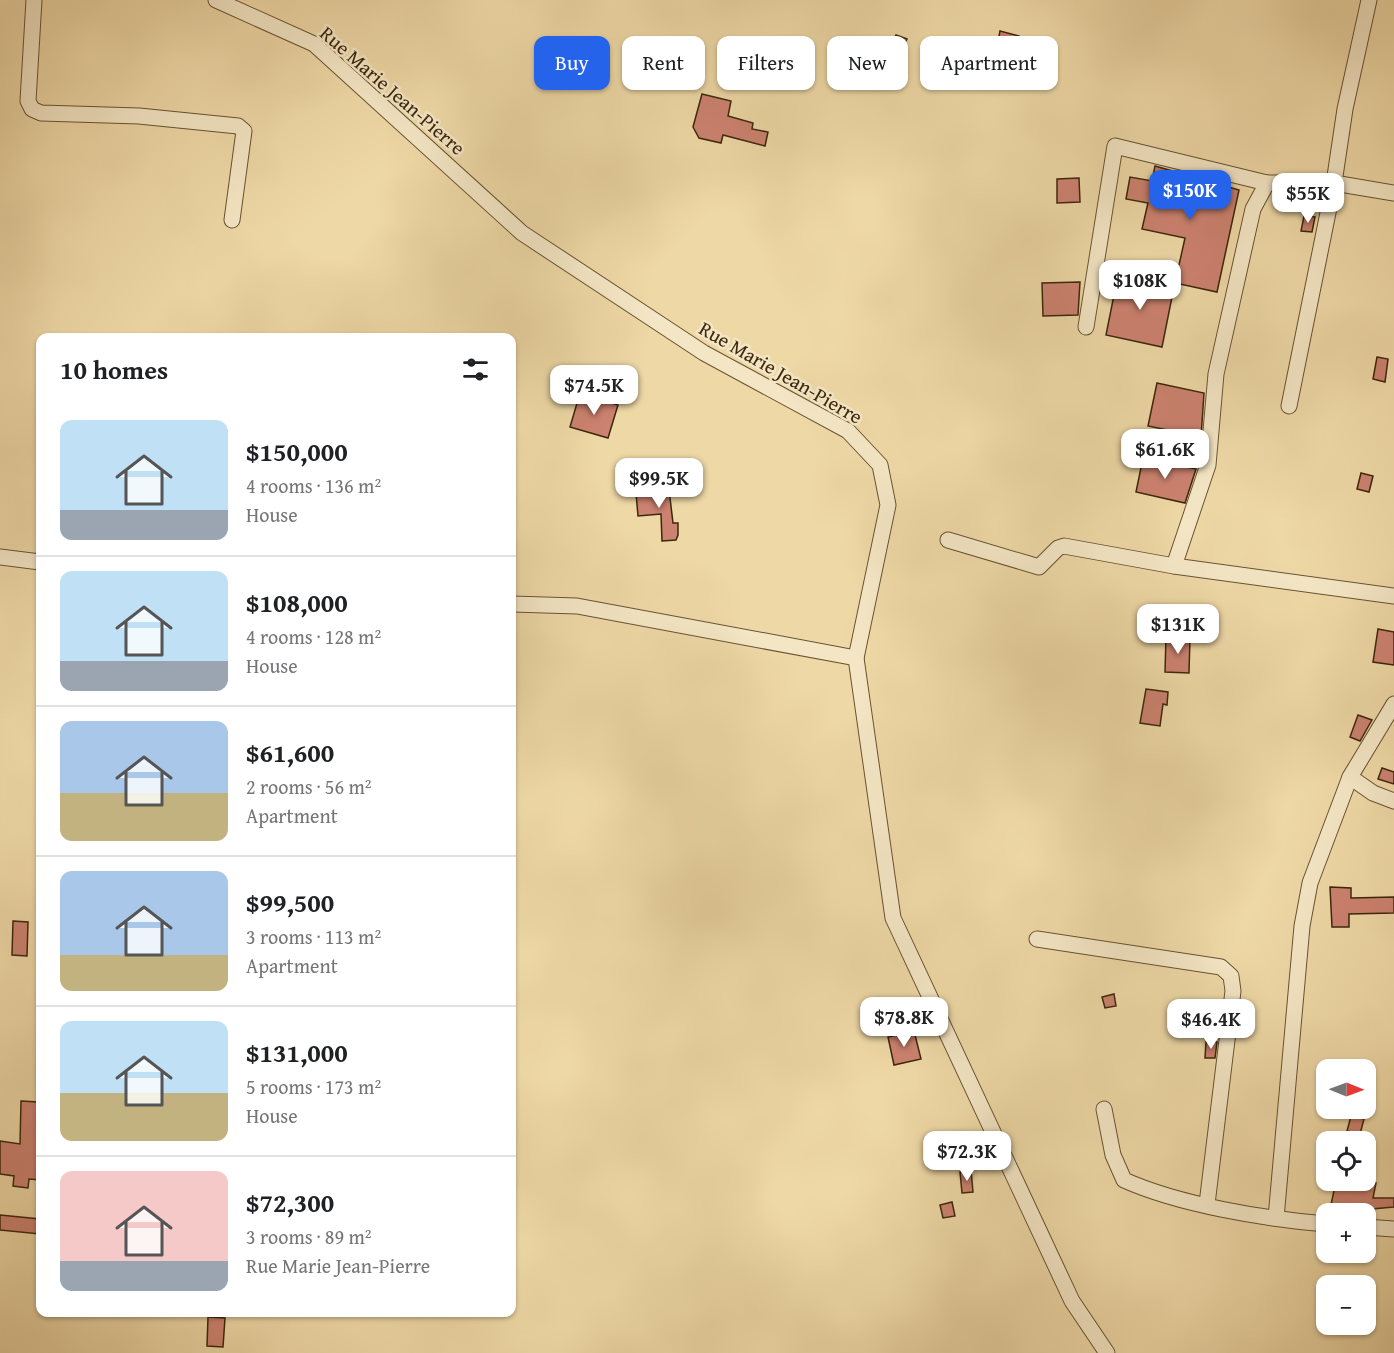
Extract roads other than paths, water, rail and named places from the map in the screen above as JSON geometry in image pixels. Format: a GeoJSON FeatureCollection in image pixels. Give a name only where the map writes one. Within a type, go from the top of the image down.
{"type":"FeatureCollection","features":[{"type":"Feature","properties":{"kind":"street"},"geometry":{"type":"LineString","coordinates":[[34,0],[28,101],[32,109],[41,113],[139,116],[238,126],[244,131],[232,220]]}},
{"type":"Feature","properties":{"kind":"street","name":"Rue Marie Jean-Pierre"},"geometry":{"type":"LineString","coordinates":[[216,0],[314,44],[522,234],[704,353],[848,431],[880,465],[888,505],[856,658],[893,918],[1072,1301],[1107,1353]]}},
{"type":"Feature","properties":{"kind":"street"},"geometry":{"type":"LineString","coordinates":[[1290,406],[1334,183],[1345,109],[1369,0]]}},
{"type":"Feature","properties":{"kind":"street"},"geometry":{"type":"LineString","coordinates":[[1086,327],[1115,146],[1267,183],[1334,183],[1394,193]]}},
{"type":"Feature","properties":{"kind":"street"},"geometry":{"type":"LineString","coordinates":[[1174,566],[1208,465],[1216,374],[1253,209],[1267,183]]}},
{"type":"Feature","properties":{"kind":"street"},"geometry":{"type":"LineString","coordinates":[[948,540],[1039,567],[1058,548],[1064,546],[1174,566],[1394,596]]}},
{"type":"Feature","properties":{"kind":"street"},"geometry":{"type":"LineString","coordinates":[[0,557],[36,562]]}},
{"type":"Feature","properties":{"kind":"street"},"geometry":{"type":"LineString","coordinates":[[516,604],[577,606],[856,658]]}},
{"type":"Feature","properties":{"kind":"street"},"geometry":{"type":"LineString","coordinates":[[1276,1218],[1302,926],[1310,883],[1350,777],[1394,704]]}},
{"type":"Feature","properties":{"kind":"street"},"geometry":{"type":"LineString","coordinates":[[1350,777],[1373,793],[1394,801]]}},
{"type":"Feature","properties":{"kind":"street"},"geometry":{"type":"LineString","coordinates":[[1037,939],[1221,967],[1231,976],[1233,991],[1207,1204]]}},
{"type":"Feature","properties":{"kind":"street"},"geometry":{"type":"LineString","coordinates":[[1104,1109],[1113,1155],[1124,1180],[1149,1191],[1207,1204],[1276,1218],[1316,1223]]}},
{"type":"Feature","properties":{"kind":"street"},"geometry":{"type":"LineString","coordinates":[[1376,1228],[1394,1229]]}}]}
